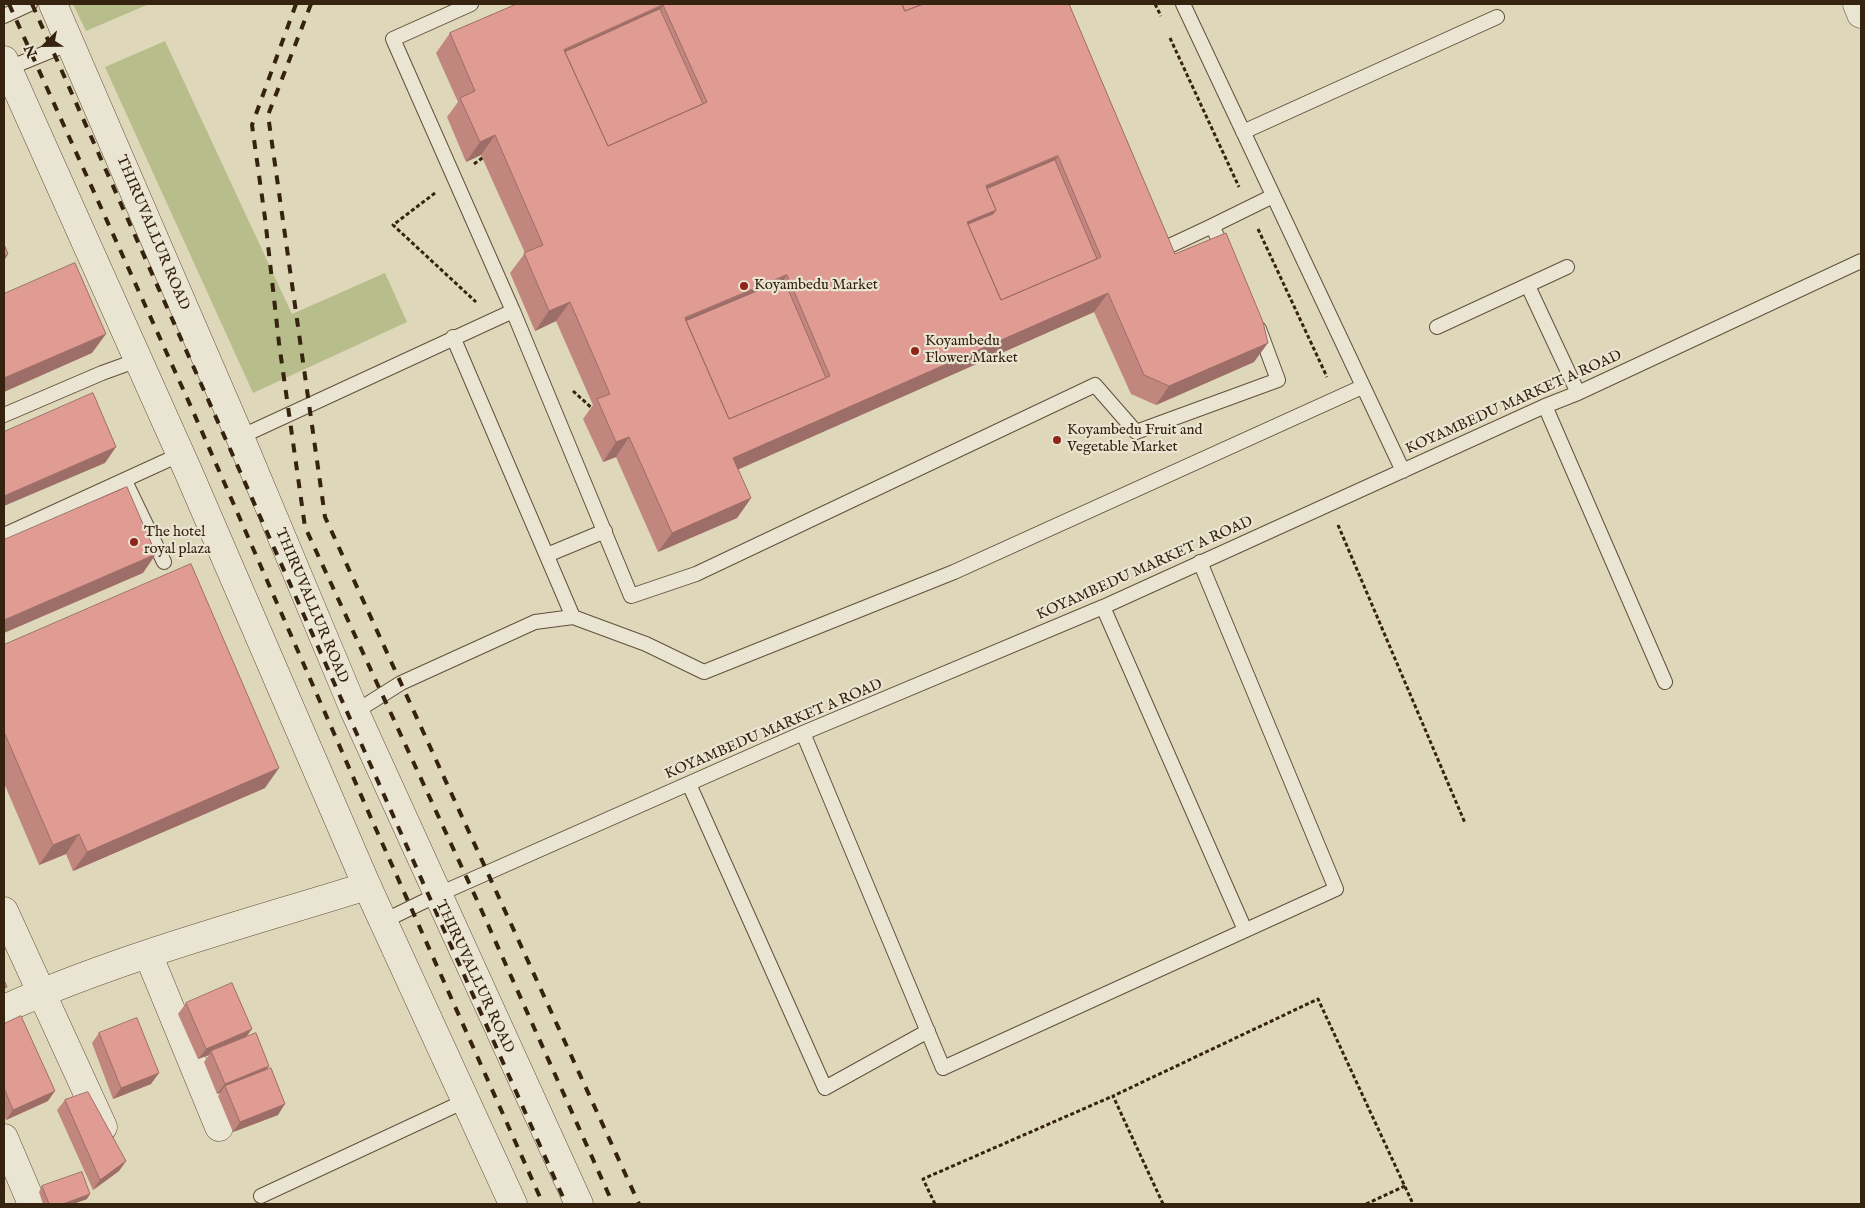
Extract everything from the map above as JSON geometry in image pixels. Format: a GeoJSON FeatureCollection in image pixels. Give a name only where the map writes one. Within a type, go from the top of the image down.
{"type":"FeatureCollection","features":[{"type":"Feature","properties":{"kind":"street","name":"THIRUVALLUR ROAD"},"geometry":{"type":"LineString","coordinates":[[53,4],[240,437],[355,712],[579,1204]]}},
{"type":"Feature","properties":{"kind":"street"},"geometry":{"type":"LineString","coordinates":[[1856,4],[1861,14]]}},
{"type":"Feature","properties":{"kind":"street"},"geometry":{"type":"LineString","coordinates":[[5,66],[181,454],[367,886],[512,1204]]}},
{"type":"Feature","properties":{"kind":"street"},"geometry":{"type":"LineString","coordinates":[[4,1010],[41,993],[148,954],[367,886]]}},
{"type":"Feature","properties":{"kind":"street"},"geometry":{"type":"LineString","coordinates":[[4,911],[114,1148]]}},
{"type":"Feature","properties":{"kind":"street"},"geometry":{"type":"LineString","coordinates":[[148,954],[219,1127]]}},
{"type":"Feature","properties":{"kind":"street"},"geometry":{"type":"LineString","coordinates":[[4,1138],[32,1204]]}},
{"type":"Feature","properties":{"kind":"lane"},"geometry":{"type":"LineString","coordinates":[[4,16],[30,4]]}},
{"type":"Feature","properties":{"kind":"lane"},"geometry":{"type":"LineString","coordinates":[[471,4],[393,39],[513,311],[631,596],[696,574],[1096,385],[1136,432],[1278,380],[1255,316]]}},
{"type":"Feature","properties":{"kind":"lane"},"geometry":{"type":"LineString","coordinates":[[1183,4],[1403,472]]}},
{"type":"Feature","properties":{"kind":"lane"},"geometry":{"type":"LineString","coordinates":[[1243,132],[1497,17]]}},
{"type":"Feature","properties":{"kind":"lane"},"geometry":{"type":"LineString","coordinates":[[5,66],[70,43]]}},
{"type":"Feature","properties":{"kind":"lane"},"geometry":{"type":"LineString","coordinates":[[1155,231],[1163,249],[1273,196]]}},
{"type":"Feature","properties":{"kind":"lane"},"geometry":{"type":"LineString","coordinates":[[1212,226],[1232,266]]}},
{"type":"Feature","properties":{"kind":"lane","name":"KOYAMBEDU MARKET A ROAD"},"geometry":{"type":"LineString","coordinates":[[384,922],[437,895],[804,733],[1103,607],[1545,406],[1578,393],[1861,262]]}},
{"type":"Feature","properties":{"kind":"lane"},"geometry":{"type":"LineString","coordinates":[[1437,327],[1567,268]]}},
{"type":"Feature","properties":{"kind":"lane"},"geometry":{"type":"LineString","coordinates":[[1528,286],[1578,393]]}},
{"type":"Feature","properties":{"kind":"lane"},"geometry":{"type":"LineString","coordinates":[[240,437],[453,337],[513,311]]}},
{"type":"Feature","properties":{"kind":"lane"},"geometry":{"type":"LineString","coordinates":[[453,337],[573,616]]}},
{"type":"Feature","properties":{"kind":"lane"},"geometry":{"type":"LineString","coordinates":[[4,415],[102,373],[138,360]]}},
{"type":"Feature","properties":{"kind":"lane"},"geometry":{"type":"LineString","coordinates":[[355,712],[400,683],[535,622],[573,616],[646,644],[704,672],[954,572],[1362,387]]}},
{"type":"Feature","properties":{"kind":"lane"},"geometry":{"type":"LineString","coordinates":[[1545,406],[1665,682]]}},
{"type":"Feature","properties":{"kind":"lane"},"geometry":{"type":"LineString","coordinates":[[4,536],[181,454]]}},
{"type":"Feature","properties":{"kind":"lane"},"geometry":{"type":"LineString","coordinates":[[126,481],[164,562]]}},
{"type":"Feature","properties":{"kind":"lane"},"geometry":{"type":"LineString","coordinates":[[547,555],[605,531]]}},
{"type":"Feature","properties":{"kind":"lane"},"geometry":{"type":"LineString","coordinates":[[804,733],[943,1068],[1336,889],[1200,562]]}},
{"type":"Feature","properties":{"kind":"lane"},"geometry":{"type":"LineString","coordinates":[[1103,607],[1245,930]]}},
{"type":"Feature","properties":{"kind":"lane"},"geometry":{"type":"LineString","coordinates":[[689,784],[825,1088],[928,1031]]}},
{"type":"Feature","properties":{"kind":"lane"},"geometry":{"type":"LineString","coordinates":[[262,1196],[466,1101]]}},
{"type":"Feature","properties":{"kind":"path"},"geometry":{"type":"LineString","coordinates":[[471,167],[487,155]]}},
{"type":"Feature","properties":{"kind":"path"},"geometry":{"type":"LineString","coordinates":[[440,190],[393,225],[479,304]]}},
{"type":"Feature","properties":{"kind":"path"},"geometry":{"type":"LineString","coordinates":[[572,390],[600,416]]}},
{"type":"Feature","properties":{"kind":"path"},"geometry":{"type":"LineString","coordinates":[[1336,521],[1465,823]]}},
{"type":"Feature","properties":{"kind":"path"},"geometry":{"type":"LineString","coordinates":[[935,1204],[923,1178],[1113,1096],[1318,999],[1413,1204]]}},
{"type":"Feature","properties":{"kind":"path"},"geometry":{"type":"LineString","coordinates":[[1113,1096],[1163,1204]]}},
{"type":"Feature","properties":{"kind":"path"},"geometry":{"type":"LineString","coordinates":[[1366,1204],[1405,1186]]}},
{"type":"Feature","properties":{"kind":"green space"},"geometry":{"type":"Polygon","coordinates":[[[73,4],[149,4],[86,31],[73,4]]]}},
{"type":"Feature","properties":{"kind":"green space"},"geometry":{"type":"Polygon","coordinates":[[[165,41],[292,314],[385,273],[407,322],[253,393],[105,67],[165,41]]]}},
{"type":"Feature","properties":{"kind":"building","name":"Koyambedu Market"},"geometry":{"type":"Polygon","coordinates":[[[517,4],[902,4],[905,11],[923,4],[1069,4],[1175,254],[1226,233],[1263,322],[1268,343],[1169,386],[1144,375],[1108,293],[733,458],[751,498],[672,533],[629,437],[616,442],[597,399],[610,394],[570,302],[549,311],[524,253],[543,245],[495,135],[480,142],[460,98],[475,91],[450,33],[517,4]],[[663,5],[564,50],[608,146],[707,102],[663,5]],[[1058,156],[986,186],[996,210],[967,222],[1001,300],[1101,257],[1058,156]],[[787,275],[685,318],[729,419],[830,376],[787,275]]]}},
{"type":"Feature","properties":{"kind":"building"},"geometry":{"type":"Polygon","coordinates":[[[902,4],[923,4],[905,11],[902,4]]]}},
{"type":"Feature","properties":{"kind":"building"},"geometry":{"type":"Polygon","coordinates":[[[660,9],[703,104],[608,146],[565,52],[660,9]]]}},
{"type":"Feature","properties":{"kind":"building"},"geometry":{"type":"Polygon","coordinates":[[[1055,160],[1097,259],[1001,300],[968,224],[993,214],[996,210],[987,189],[1055,160]]]}},
{"type":"Feature","properties":{"kind":"building"},"geometry":{"type":"Polygon","coordinates":[[[4,244],[8,254],[4,256],[4,244]]]}},
{"type":"Feature","properties":{"kind":"building"},"geometry":{"type":"Polygon","coordinates":[[[75,263],[106,334],[4,378],[4,294],[75,263]]]}},
{"type":"Feature","properties":{"kind":"building"},"geometry":{"type":"Polygon","coordinates":[[[784,280],[826,378],[729,419],[686,321],[784,280]]]}},
{"type":"Feature","properties":{"kind":"building"},"geometry":{"type":"Polygon","coordinates":[[[93,393],[116,447],[4,496],[4,432],[93,393]]]}},
{"type":"Feature","properties":{"kind":"building"},"geometry":{"type":"Polygon","coordinates":[[[127,487],[156,554],[4,620],[4,540],[127,487]]]}},
{"type":"Feature","properties":{"kind":"building"},"geometry":{"type":"Polygon","coordinates":[[[191,564],[279,768],[87,852],[79,834],[53,845],[4,732],[4,645],[191,564]]]}},
{"type":"Feature","properties":{"kind":"building"},"geometry":{"type":"Polygon","coordinates":[[[232,983],[252,1029],[206,1049],[186,1003],[232,983]]]}},
{"type":"Feature","properties":{"kind":"building"},"geometry":{"type":"Polygon","coordinates":[[[21,1016],[55,1091],[13,1110],[4,1088],[4,1024],[21,1016]]]}},
{"type":"Feature","properties":{"kind":"building"},"geometry":{"type":"Polygon","coordinates":[[[137,1018],[159,1073],[121,1088],[99,1033],[137,1018]]]}},
{"type":"Feature","properties":{"kind":"building"},"geometry":{"type":"Polygon","coordinates":[[[256,1033],[269,1066],[225,1084],[211,1051],[256,1033]]]}},
{"type":"Feature","properties":{"kind":"building"},"geometry":{"type":"Polygon","coordinates":[[[271,1068],[285,1104],[240,1122],[225,1086],[271,1068]]]}},
{"type":"Feature","properties":{"kind":"building"},"geometry":{"type":"Polygon","coordinates":[[[88,1092],[126,1161],[100,1180],[65,1100],[88,1092]]]}},
{"type":"Feature","properties":{"kind":"building"},"geometry":{"type":"Polygon","coordinates":[[[82,1172],[90,1194],[63,1204],[49,1204],[42,1186],[82,1172]]]}},
{"type":"Feature","properties":{"kind":"railway"},"geometry":{"type":"LineString","coordinates":[[9,4],[192,409],[543,1204]]}},
{"type":"Feature","properties":{"kind":"railway"},"geometry":{"type":"LineString","coordinates":[[32,4],[566,1204]]}},
{"type":"Feature","properties":{"kind":"railway"},"geometry":{"type":"LineString","coordinates":[[296,4],[252,125],[279,343],[305,527],[476,898],[613,1204]]}},
{"type":"Feature","properties":{"kind":"railway"},"geometry":{"type":"LineString","coordinates":[[311,4],[268,115],[325,517],[639,1204]]}},
{"type":"Feature","properties":{"kind":"place","name":"Koyambedu Market"},"geometry":{"type":"Point","coordinates":[744,286]}},
{"type":"Feature","properties":{"kind":"place","name":"Koyambedu Flower Market"},"geometry":{"type":"Point","coordinates":[915,351]}},
{"type":"Feature","properties":{"kind":"place","name":"Koyambedu Fruit and Vegetable Market"},"geometry":{"type":"Point","coordinates":[1057,440]}},
{"type":"Feature","properties":{"kind":"place","name":"The hotel royal plaza"},"geometry":{"type":"Point","coordinates":[134,542]}}]}
